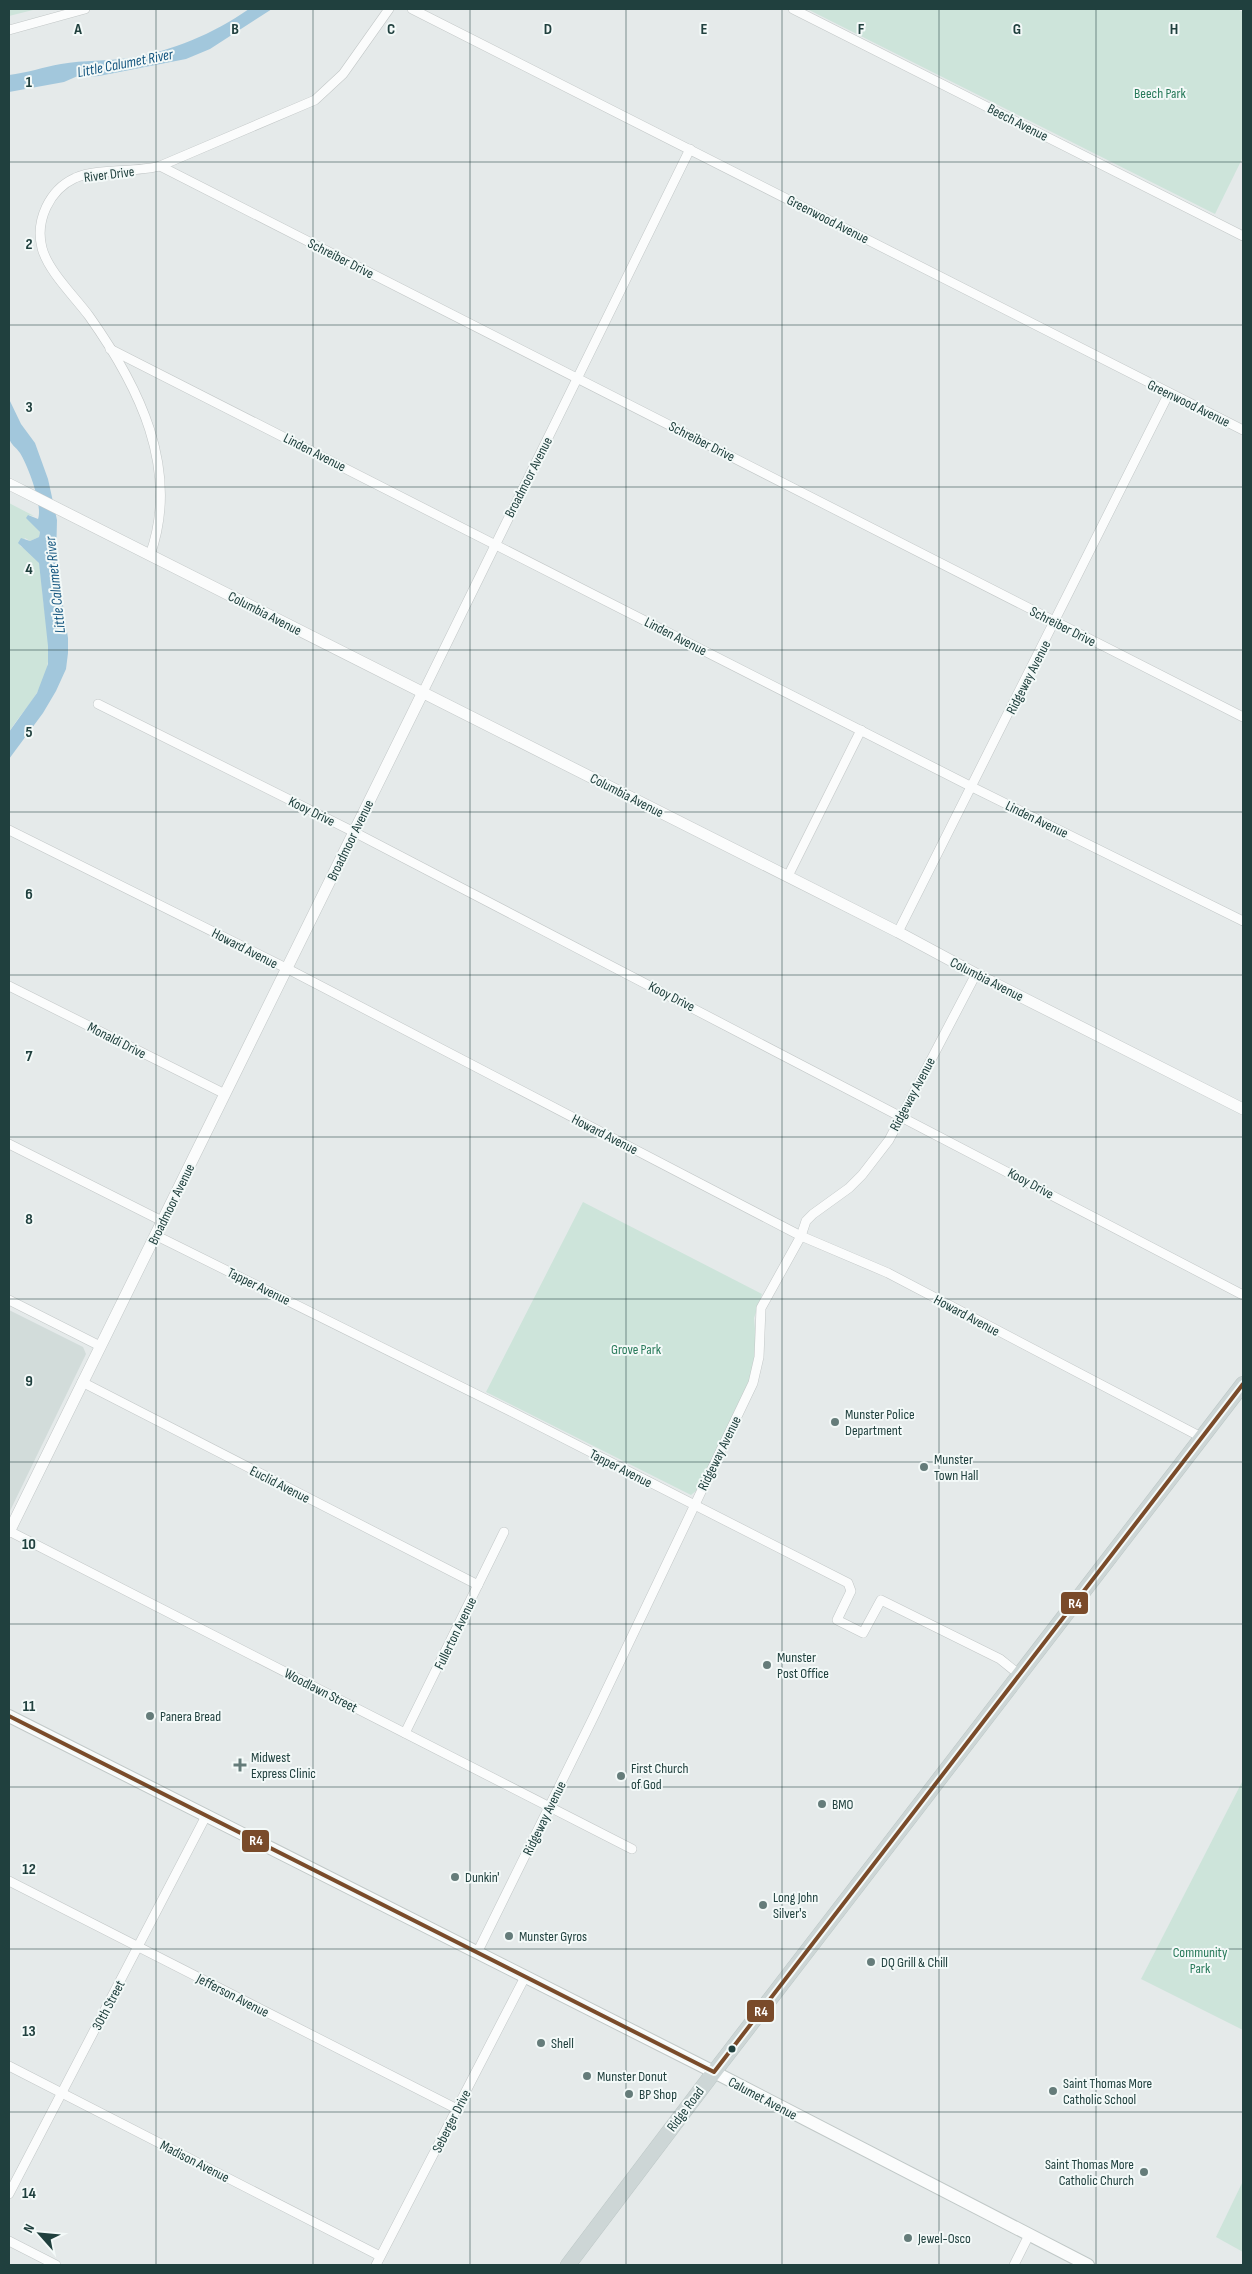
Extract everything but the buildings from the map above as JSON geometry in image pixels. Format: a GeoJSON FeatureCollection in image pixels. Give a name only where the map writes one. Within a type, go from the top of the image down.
{"type":"FeatureCollection","features":[{"type":"Feature","properties":{"kind":"main road","name":"Ridge Road"},"geometry":{"type":"LineString","coordinates":[[568,2265],[1243,1384]]}},
{"type":"Feature","properties":{"kind":"main road","name":"Calumet Avenue"},"geometry":{"type":"LineString","coordinates":[[9,1716],[714,2072],[1088,2265]]}},
{"type":"Feature","properties":{"kind":"street"},"geometry":{"type":"LineString","coordinates":[[9,30],[85,9]]}},
{"type":"Feature","properties":{"kind":"street","name":"River Drive"},"geometry":{"type":"LineString","coordinates":[[150,555],[157,536],[160,501],[158,456],[152,431],[141,405],[110,349],[46,258],[40,237],[43,214],[54,194],[74,179],[86,174],[160,166],[315,100],[343,74],[389,9]]}},
{"type":"Feature","properties":{"kind":"street","name":"Greenwood Avenue"},"geometry":{"type":"LineString","coordinates":[[412,9],[1169,394],[1242,427]]}},
{"type":"Feature","properties":{"kind":"street","name":"Beech Avenue"},"geometry":{"type":"LineString","coordinates":[[793,9],[1243,236]]}},
{"type":"Feature","properties":{"kind":"street","name":"Broadmoor Avenue"},"geometry":{"type":"LineString","coordinates":[[9,1531],[690,149]]}},
{"type":"Feature","properties":{"kind":"street","name":"Schreiber Drive"},"geometry":{"type":"LineString","coordinates":[[160,166],[1243,717]]}},
{"type":"Feature","properties":{"kind":"street","name":"Linden Avenue"},"geometry":{"type":"LineString","coordinates":[[110,349],[972,787],[1243,922]]}},
{"type":"Feature","properties":{"kind":"street","name":"Ridgeway Avenue"},"geometry":{"type":"LineString","coordinates":[[898,932],[1169,394]]}},
{"type":"Feature","properties":{"kind":"street","name":"Columbia Avenue"},"geometry":{"type":"LineString","coordinates":[[11,486],[788,876],[976,974],[1243,1109]]}},
{"type":"Feature","properties":{"kind":"street","name":"Kooy Drive"},"geometry":{"type":"LineString","coordinates":[[98,704],[354,832],[901,1114],[1243,1295]]}},
{"type":"Feature","properties":{"kind":"street"},"geometry":{"type":"LineString","coordinates":[[788,876],[861,730]]}},
{"type":"Feature","properties":{"kind":"street","name":"Howard Avenue"},"geometry":{"type":"LineString","coordinates":[[9,830],[286,968],[801,1236],[888,1273],[1201,1438]]}},
{"type":"Feature","properties":{"kind":"street","name":"Ridgeway Avenue"},"geometry":{"type":"LineString","coordinates":[[477,1953],[753,1383],[759,1357],[761,1308],[801,1236],[806,1222],[813,1214],[849,1188],[862,1175],[888,1140],[976,974]]}},
{"type":"Feature","properties":{"kind":"street","name":"Monaldi Drive"},"geometry":{"type":"LineString","coordinates":[[9,986],[224,1094]]}},
{"type":"Feature","properties":{"kind":"street"},"geometry":{"type":"LineString","coordinates":[[9,1144],[162,1221]]}},
{"type":"Feature","properties":{"kind":"street","name":"Tapper Avenue"},"geometry":{"type":"LineString","coordinates":[[155,1235],[510,1411],[848,1583],[851,1591],[837,1620],[863,1633],[881,1600],[1000,1660],[1020,1676]]}},
{"type":"Feature","properties":{"kind":"street"},"geometry":{"type":"LineString","coordinates":[[9,1300],[100,1346]]}},
{"type":"Feature","properties":{"kind":"street","name":"Euclid Avenue"},"geometry":{"type":"LineString","coordinates":[[82,1382],[478,1585]]}},
{"type":"Feature","properties":{"kind":"street","name":"Woodlawn Street"},"geometry":{"type":"LineString","coordinates":[[9,1531],[632,1849]]}},
{"type":"Feature","properties":{"kind":"street","name":"Fullerton Avenue"},"geometry":{"type":"LineString","coordinates":[[405,1734],[504,1532]]}},
{"type":"Feature","properties":{"kind":"street","name":"30th Street"},"geometry":{"type":"LineString","coordinates":[[9,2194],[206,1816]]}},
{"type":"Feature","properties":{"kind":"street","name":"Jefferson Avenue"},"geometry":{"type":"LineString","coordinates":[[9,1881],[457,2109]]}},
{"type":"Feature","properties":{"kind":"street","name":"Seberger Drive"},"geometry":{"type":"LineString","coordinates":[[376,2265],[525,1977]]}},
{"type":"Feature","properties":{"kind":"street","name":"Madison Avenue"},"geometry":{"type":"LineString","coordinates":[[9,2066],[380,2256]]}},
{"type":"Feature","properties":{"kind":"street"},"geometry":{"type":"LineString","coordinates":[[1014,2265],[1029,2235]]}},
{"type":"Feature","properties":{"kind":"street"},"geometry":{"type":"LineString","coordinates":[[9,2241],[56,2265]]}},
{"type":"Feature","properties":{"kind":"shaded area"},"geometry":{"type":"Polygon","coordinates":[[[9,1310],[83,1347],[86,1354],[9,1513],[9,1310]]]}},
{"type":"Feature","properties":{"kind":"green space"},"geometry":{"type":"Polygon","coordinates":[[[9,9],[37,9],[9,16],[9,9]]]}},
{"type":"Feature","properties":{"kind":"green space","name":"Beech Park"},"geometry":{"type":"Polygon","coordinates":[[[807,9],[1237,9],[1243,12],[1243,157],[1215,214],[807,9]]]}},
{"type":"Feature","properties":{"kind":"green space"},"geometry":{"type":"Polygon","coordinates":[[[9,503],[34,516],[28,515],[30,521],[40,532],[39,537],[30,541],[25,538],[20,546],[34,556],[39,563],[49,650],[46,671],[40,688],[9,732],[9,503]]]}},
{"type":"Feature","properties":{"kind":"green space","name":"Grove Park"},"geometry":{"type":"Polygon","coordinates":[[[583,1202],[762,1294],[754,1318],[757,1350],[752,1379],[696,1491],[691,1495],[486,1392],[583,1202]]]}},
{"type":"Feature","properties":{"kind":"green space","name":"Community Park"},"geometry":{"type":"Polygon","coordinates":[[[1243,1783],[1243,2030],[1141,1979],[1243,1783]]]}},
{"type":"Feature","properties":{"kind":"green space"},"geometry":{"type":"Polygon","coordinates":[[[1243,2181],[1243,2252],[1216,2237],[1243,2181]]]}},
{"type":"Feature","properties":{"kind":"water","name":"Little Calumet River"},"geometry":{"type":"Polygon","coordinates":[[[249,9],[272,9],[210,49],[186,59],[99,76],[87,77],[80,75],[64,82],[9,92],[9,75],[61,64],[130,58],[161,51],[207,34],[249,9]]]}},
{"type":"Feature","properties":{"kind":"water","name":"Little Calumet River"},"geometry":{"type":"Polygon","coordinates":[[[9,399],[21,424],[35,443],[48,479],[57,520],[56,560],[68,638],[68,653],[66,669],[56,691],[43,713],[9,759],[9,732],[37,693],[48,664],[48,646],[39,563],[18,543],[21,538],[30,541],[39,537],[40,532],[26,518],[28,515],[38,519],[39,513],[37,495],[27,467],[9,438],[9,399]]]}},
{"type":"Feature","properties":{"kind":"transit line","name":"R4"},"geometry":{"type":"LineString","coordinates":[[9,1716],[714,2072],[1243,1384]]}},
{"type":"Feature","properties":{"kind":"place","name":"Munster Police Department"},"geometry":{"type":"Point","coordinates":[835,1422]}},
{"type":"Feature","properties":{"kind":"place","name":"Munster Town Hall"},"geometry":{"type":"Point","coordinates":[924,1467]}},
{"type":"Feature","properties":{"kind":"place","name":"Munster Post Office"},"geometry":{"type":"Point","coordinates":[767,1665]}},
{"type":"Feature","properties":{"kind":"place","name":"Panera Bread"},"geometry":{"type":"Point","coordinates":[150,1716]}},
{"type":"Feature","properties":{"kind":"place","name":"Midwest Express Clinic"},"geometry":{"type":"Point","coordinates":[240,1765]}},
{"type":"Feature","properties":{"kind":"place","name":"First Church of God"},"geometry":{"type":"Point","coordinates":[621,1776]}},
{"type":"Feature","properties":{"kind":"place","name":"BMO"},"geometry":{"type":"Point","coordinates":[822,1804]}},
{"type":"Feature","properties":{"kind":"place","name":"Dunkin'"},"geometry":{"type":"Point","coordinates":[455,1877]}},
{"type":"Feature","properties":{"kind":"place","name":"Long John Silver's"},"geometry":{"type":"Point","coordinates":[763,1905]}},
{"type":"Feature","properties":{"kind":"place","name":"Munster Gyros"},"geometry":{"type":"Point","coordinates":[509,1936]}},
{"type":"Feature","properties":{"kind":"place","name":"DQ Grill & Chill"},"geometry":{"type":"Point","coordinates":[871,1962]}},
{"type":"Feature","properties":{"kind":"place","name":"Shell"},"geometry":{"type":"Point","coordinates":[541,2043]}},
{"type":"Feature","properties":{"kind":"place","name":"Munster Donut"},"geometry":{"type":"Point","coordinates":[587,2076]}},
{"type":"Feature","properties":{"kind":"place","name":"Saint Thomas More Catholic School"},"geometry":{"type":"Point","coordinates":[1053,2091]}},
{"type":"Feature","properties":{"kind":"place","name":"BP Shop"},"geometry":{"type":"Point","coordinates":[629,2094]}},
{"type":"Feature","properties":{"kind":"place","name":"Saint Thomas More Catholic Church"},"geometry":{"type":"Point","coordinates":[1144,2172]}},
{"type":"Feature","properties":{"kind":"place","name":"Jewel-Osco"},"geometry":{"type":"Point","coordinates":[908,2238]}}]}
